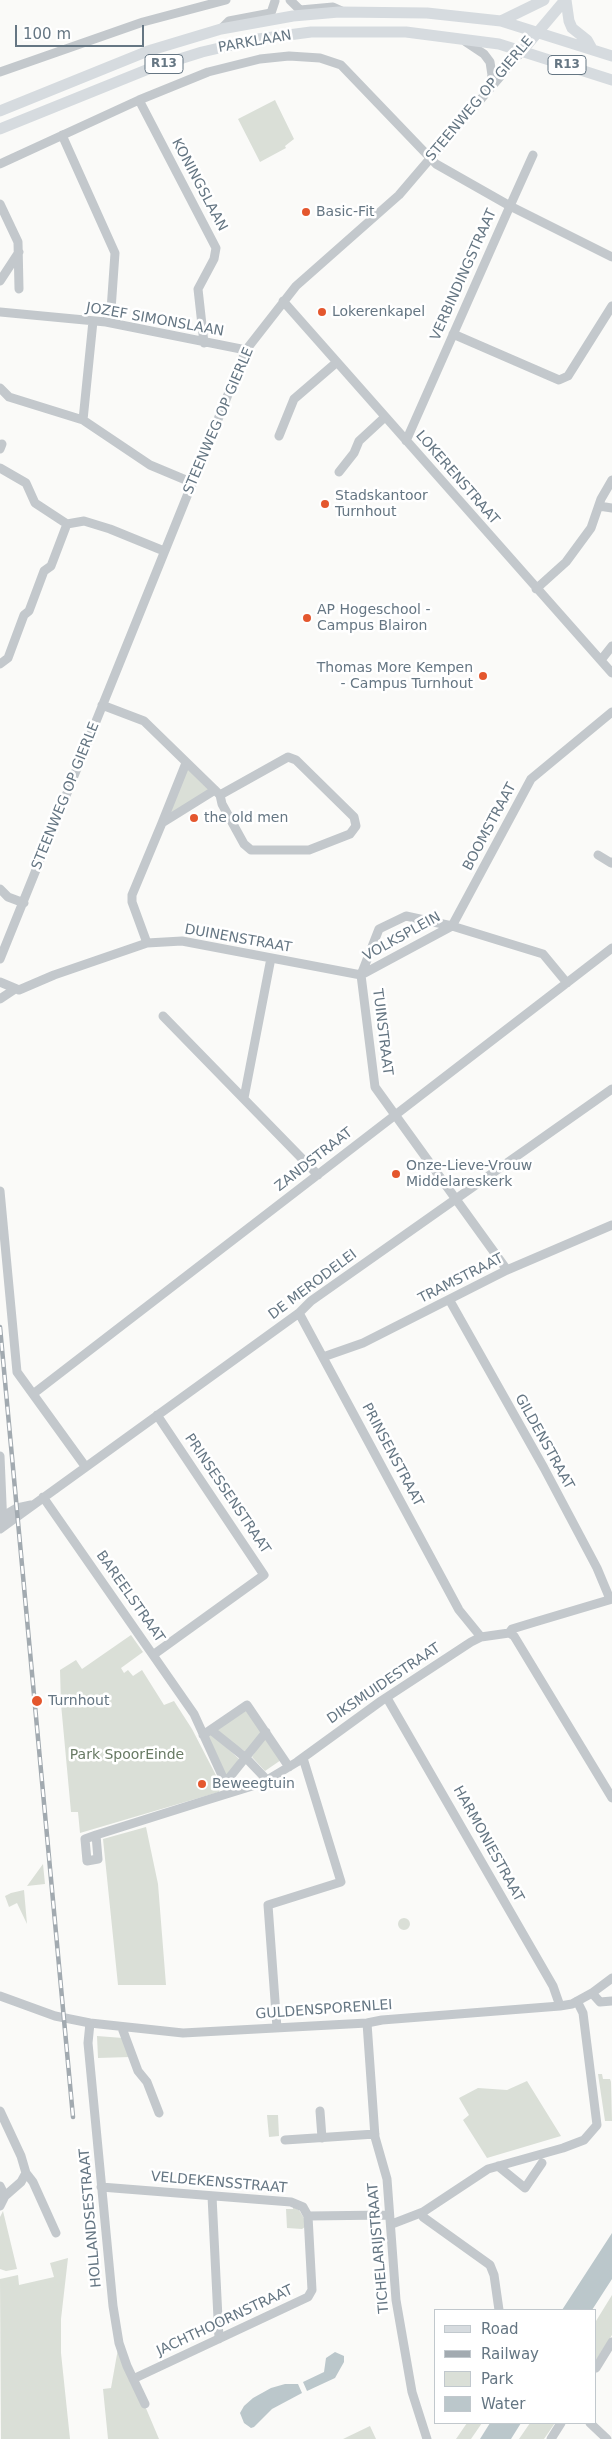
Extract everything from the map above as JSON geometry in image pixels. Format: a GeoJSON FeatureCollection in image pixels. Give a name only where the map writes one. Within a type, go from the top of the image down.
{"type":"FeatureCollection","features":[{"type":"Feature","properties":{"kind":"main road"},"geometry":{"type":"LineString","coordinates":[[501,21],[544,0]]}},
{"type":"Feature","properties":{"kind":"main road"},"geometry":{"type":"LineString","coordinates":[[566,0],[572,28],[587,40],[592,49]]}},
{"type":"Feature","properties":{"kind":"main road","name":"STEENWEG OP GIERLE"},"geometry":{"type":"LineString","coordinates":[[522,50],[566,0]]}},
{"type":"Feature","properties":{"kind":"main road","name":"PARKLAAN"},"geometry":{"type":"LineString","coordinates":[[0,111],[148,50],[221,29],[293,16],[344,12],[427,13],[501,21],[538,32]]}},
{"type":"Feature","properties":{"kind":"main road","name":"PARKLAAN"},"geometry":{"type":"LineString","coordinates":[[0,130],[151,68],[202,52],[258,39],[338,30],[406,32],[499,44],[522,50]]}},
{"type":"Feature","properties":{"kind":"main road","name":"R13"},"geometry":{"type":"LineString","coordinates":[[538,32],[612,56]]}},
{"type":"Feature","properties":{"kind":"main road","name":"R13"},"geometry":{"type":"LineString","coordinates":[[522,50],[612,80]]}},
{"type":"Feature","properties":{"kind":"street"},"geometry":{"type":"LineString","coordinates":[[0,72],[143,22],[226,0]]}},
{"type":"Feature","properties":{"kind":"street","name":"PARKLAAN"},"geometry":{"type":"LineString","coordinates":[[221,29],[229,21],[270,13],[274,0],[284,2],[289,0]]}},
{"type":"Feature","properties":{"kind":"street"},"geometry":{"type":"LineString","coordinates":[[289,0],[300,10],[333,7],[344,12]]}},
{"type":"Feature","properties":{"kind":"street"},"geometry":{"type":"LineString","coordinates":[[459,38],[478,48],[490,62],[492,75],[488,89]]}},
{"type":"Feature","properties":{"kind":"street","name":"STEENWEG OP GIERLE"},"geometry":{"type":"LineString","coordinates":[[0,959],[246,350],[296,286],[399,195],[522,50]]}},
{"type":"Feature","properties":{"kind":"street","name":"VERBINDINGSTRAAT"},"geometry":{"type":"LineString","coordinates":[[0,164],[138,100],[193,77],[242,63],[289,56],[320,58],[347,69],[430,158],[510,206],[406,441]]}},
{"type":"Feature","properties":{"kind":"street","name":"KONINGSLAAN"},"geometry":{"type":"LineString","coordinates":[[138,100],[216,248],[214,259],[198,289],[204,343]]}},
{"type":"Feature","properties":{"kind":"street"},"geometry":{"type":"LineString","coordinates":[[62,135],[115,252],[111,310],[106,322]]}},
{"type":"Feature","properties":{"kind":"street"},"geometry":{"type":"LineString","coordinates":[[533,154],[510,206],[612,257]]}},
{"type":"Feature","properties":{"kind":"street"},"geometry":{"type":"LineString","coordinates":[[0,204],[18,242],[20,252],[20,289]]}},
{"type":"Feature","properties":{"kind":"street"},"geometry":{"type":"LineString","coordinates":[[0,281],[20,252]]}},
{"type":"Feature","properties":{"kind":"street","name":"LOKERENSTRAAT"},"geometry":{"type":"LineString","coordinates":[[283,301],[612,673]]}},
{"type":"Feature","properties":{"kind":"street"},"geometry":{"type":"LineString","coordinates":[[453,334],[559,380],[568,376],[612,306]]}},
{"type":"Feature","properties":{"kind":"street","name":"JOZEF SIMONSLAAN"},"geometry":{"type":"LineString","coordinates":[[0,312],[106,322],[246,350]]}},
{"type":"Feature","properties":{"kind":"street"},"geometry":{"type":"LineString","coordinates":[[83,420],[93,321]]}},
{"type":"Feature","properties":{"kind":"street"},"geometry":{"type":"LineString","coordinates":[[279,436],[294,400],[337,362]]}},
{"type":"Feature","properties":{"kind":"street"},"geometry":{"type":"LineString","coordinates":[[0,388],[9,397],[83,420],[150,464],[192,483]]}},
{"type":"Feature","properties":{"kind":"street"},"geometry":{"type":"LineString","coordinates":[[339,472],[354,453],[359,440],[385,417]]}},
{"type":"Feature","properties":{"kind":"street"},"geometry":{"type":"LineString","coordinates":[[0,468],[26,484],[35,503],[67,524],[84,521],[110,529],[164,551]]}},
{"type":"Feature","properties":{"kind":"street"},"geometry":{"type":"LineString","coordinates":[[536,589],[570,558],[592,528],[599,506],[612,480]]}},
{"type":"Feature","properties":{"kind":"street"},"geometry":{"type":"LineString","coordinates":[[599,506],[612,508]]}},
{"type":"Feature","properties":{"kind":"street"},"geometry":{"type":"LineString","coordinates":[[0,664],[8,658],[24,615],[29,611],[44,571],[51,566],[67,524]]}},
{"type":"Feature","properties":{"kind":"street"},"geometry":{"type":"LineString","coordinates":[[601,660],[612,646]]}},
{"type":"Feature","properties":{"kind":"street"},"geometry":{"type":"LineString","coordinates":[[102,705],[144,721],[217,793],[244,844],[251,850],[309,850],[350,834],[356,826],[354,817],[296,760],[288,757],[217,793],[162,823]]}},
{"type":"Feature","properties":{"kind":"street","name":"BOOMSTRAAT"},"geometry":{"type":"LineString","coordinates":[[452,926],[532,779],[612,712]]}},
{"type":"Feature","properties":{"kind":"street"},"geometry":{"type":"LineString","coordinates":[[147,943],[132,902],[132,895],[186,763]]}},
{"type":"Feature","properties":{"kind":"street"},"geometry":{"type":"LineString","coordinates":[[598,856],[612,862]]}},
{"type":"Feature","properties":{"kind":"street"},"geometry":{"type":"LineString","coordinates":[[0,890],[8,897],[24,903]]}},
{"type":"Feature","properties":{"kind":"street","name":"VOLKSPLEIN"},"geometry":{"type":"LineString","coordinates":[[361,975],[379,929],[406,916],[452,926]]}},
{"type":"Feature","properties":{"kind":"street"},"geometry":{"type":"LineString","coordinates":[[452,926],[543,954],[567,983]]}},
{"type":"Feature","properties":{"kind":"street","name":"VOLKSPLEIN"},"geometry":{"type":"LineString","coordinates":[[361,975],[452,926]]}},
{"type":"Feature","properties":{"kind":"street","name":"DUINENSTRAAT"},"geometry":{"type":"LineString","coordinates":[[0,999],[15,989],[19,990],[54,974],[147,943],[182,941],[361,975]]}},
{"type":"Feature","properties":{"kind":"street","name":"ZANDSTRAAT"},"geometry":{"type":"LineString","coordinates":[[33,1394],[612,948]]}},
{"type":"Feature","properties":{"kind":"street"},"geometry":{"type":"LineString","coordinates":[[244,1098],[271,958]]}},
{"type":"Feature","properties":{"kind":"street","name":"TUINSTRAAT"},"geometry":{"type":"LineString","coordinates":[[361,975],[374,1087],[507,1270]]}},
{"type":"Feature","properties":{"kind":"street"},"geometry":{"type":"LineString","coordinates":[[0,982],[15,989]]}},
{"type":"Feature","properties":{"kind":"street"},"geometry":{"type":"LineString","coordinates":[[163,1016],[318,1175]]}},
{"type":"Feature","properties":{"kind":"street","name":"DE MERODELEI"},"geometry":{"type":"LineString","coordinates":[[1,1522],[32,1505],[300,1313],[311,1301],[612,1089]]}},
{"type":"Feature","properties":{"kind":"street"},"geometry":{"type":"LineString","coordinates":[[0,1191],[17,1372],[85,1466]]}},
{"type":"Feature","properties":{"kind":"street","name":"TRAMSTRAAT"},"geometry":{"type":"LineString","coordinates":[[323,1357],[363,1343],[450,1301],[507,1270],[612,1224]]}},
{"type":"Feature","properties":{"kind":"street","name":"GILDENSTRAAT"},"geometry":{"type":"LineString","coordinates":[[450,1301],[544,1468],[597,1568],[611,1599]]}},
{"type":"Feature","properties":{"kind":"street","name":"PRINSENSTRAAT"},"geometry":{"type":"LineString","coordinates":[[300,1313],[460,1610],[481,1637]]}},
{"type":"Feature","properties":{"kind":"street","name":"PRINSESSENSTRAAT"},"geometry":{"type":"LineString","coordinates":[[153,1655],[264,1575],[157,1415]]}},
{"type":"Feature","properties":{"kind":"street"},"geometry":{"type":"LineString","coordinates":[[0,1456],[1,1522]]}},
{"type":"Feature","properties":{"kind":"street","name":"BAREELSTRAAT"},"geometry":{"type":"LineString","coordinates":[[43,1497],[207,1732],[225,1784],[230,1793]]}},
{"type":"Feature","properties":{"kind":"street"},"geometry":{"type":"LineString","coordinates":[[481,1637],[509,1633],[512,1629],[611,1599]]}},
{"type":"Feature","properties":{"kind":"street"},"geometry":{"type":"LineString","coordinates":[[509,1633],[514,1636],[612,1798]]}},
{"type":"Feature","properties":{"kind":"street","name":"DIKSMUIDESTRAAT"},"geometry":{"type":"LineString","coordinates":[[96,1835],[268,1780],[303,1758],[387,1698],[481,1637]]}},
{"type":"Feature","properties":{"kind":"street","name":"HARMONIESTRAAT"},"geometry":{"type":"LineString","coordinates":[[387,1698],[553,1986],[560,2006]]}},
{"type":"Feature","properties":{"kind":"street"},"geometry":{"type":"LineString","coordinates":[[268,1780],[246,1758],[207,1732],[248,1705],[289,1767]]}},
{"type":"Feature","properties":{"kind":"street"},"geometry":{"type":"LineString","coordinates":[[225,1784],[266,1732]]}},
{"type":"Feature","properties":{"kind":"street"},"geometry":{"type":"LineString","coordinates":[[277,2028],[268,1905],[341,1882],[303,1758]]}},
{"type":"Feature","properties":{"kind":"street","name":"GULDENSPORENLEI"},"geometry":{"type":"LineString","coordinates":[[0,1996],[55,2016],[122,2028],[183,2033],[367,2023],[382,2020],[560,2006],[577,2001],[592,1993],[612,1978]]}},
{"type":"Feature","properties":{"kind":"street"},"geometry":{"type":"LineString","coordinates":[[592,1993],[600,2002],[612,2001]]}},
{"type":"Feature","properties":{"kind":"street"},"geometry":{"type":"LineString","coordinates":[[308,2216],[390,2220],[422,2212],[488,2168],[563,2148],[584,2140],[597,2125],[582,2013],[577,2001]]}},
{"type":"Feature","properties":{"kind":"street","name":"HOLLANDSESTRAAT"},"geometry":{"type":"LineString","coordinates":[[90,2023],[88,2042],[113,2306],[119,2344],[145,2404]]}},
{"type":"Feature","properties":{"kind":"street","name":"TICHELARIJSTRAAT"},"geometry":{"type":"LineString","coordinates":[[367,2023],[375,2134],[388,2179],[396,2300],[410,2385],[427,2439]]}},
{"type":"Feature","properties":{"kind":"street"},"geometry":{"type":"LineString","coordinates":[[122,2028],[138,2071],[146,2082],[159,2113]]}},
{"type":"Feature","properties":{"kind":"street"},"geometry":{"type":"LineString","coordinates":[[0,2111],[21,2156],[26,2173],[33,2182],[56,2233]]}},
{"type":"Feature","properties":{"kind":"street"},"geometry":{"type":"LineString","coordinates":[[320,2111],[322,2138]]}},
{"type":"Feature","properties":{"kind":"street"},"geometry":{"type":"LineString","coordinates":[[285,2140],[375,2134]]}},
{"type":"Feature","properties":{"kind":"street"},"geometry":{"type":"LineString","coordinates":[[498,2166],[525,2188],[542,2163]]}},
{"type":"Feature","properties":{"kind":"street"},"geometry":{"type":"LineString","coordinates":[[0,2206],[5,2196],[21,2182],[26,2173]]}},
{"type":"Feature","properties":{"kind":"street"},"geometry":{"type":"LineString","coordinates":[[0,2186],[5,2196]]}},
{"type":"Feature","properties":{"kind":"street","name":"VELDEKENSSTRAAT"},"geometry":{"type":"LineString","coordinates":[[101,2187],[291,2202],[303,2207],[308,2216]]}},
{"type":"Feature","properties":{"kind":"street"},"geometry":{"type":"LineString","coordinates":[[212,2196],[219,2339]]}},
{"type":"Feature","properties":{"kind":"street"},"geometry":{"type":"LineString","coordinates":[[422,2212],[422,2218],[490,2265],[494,2275],[499,2309]]}},
{"type":"Feature","properties":{"kind":"street","name":"JACHTHOORNSTRAAT"},"geometry":{"type":"LineString","coordinates":[[133,2379],[308,2297],[312,2290],[308,2216]]}},
{"type":"Feature","properties":{"kind":"street"},"geometry":{"type":"LineString","coordinates":[[597,2366],[612,2342]]}},
{"type":"Feature","properties":{"kind":"street"},"geometry":{"type":"LineString","coordinates":[[551,2439],[560,2424]]}},
{"type":"Feature","properties":{"kind":"street"},"geometry":{"type":"LineString","coordinates":[[591,2424],[607,2439]]}},
{"type":"Feature","properties":{"kind":"green space"},"geometry":{"type":"Polygon","coordinates":[[[275,100],[294,139],[285,146],[286,148],[260,162],[238,119],[275,100]]]}},
{"type":"Feature","properties":{"kind":"green space"},"geometry":{"type":"Polygon","coordinates":[[[187,765],[211,789],[167,816],[187,765]]]}},
{"type":"Feature","properties":{"kind":"green space","name":"Park SpoorEinde"},"geometry":{"type":"Polygon","coordinates":[[[131,1635],[143,1652],[121,1668],[124,1673],[128,1670],[133,1676],[142,1670],[164,1705],[174,1701],[192,1729],[221,1785],[219,1792],[80,1833],[78,1812],[71,1812],[61,1704],[60,1670],[76,1660],[82,1669],[131,1635]]]}},
{"type":"Feature","properties":{"kind":"green space"},"geometry":{"type":"Polygon","coordinates":[[[247,1710],[262,1733],[246,1752],[215,1731],[247,1710]]]}},
{"type":"Feature","properties":{"kind":"green space"},"geometry":{"type":"Polygon","coordinates":[[[211,1733],[239,1759],[226,1777],[207,1736],[211,1733]]]}},
{"type":"Feature","properties":{"kind":"green space"},"geometry":{"type":"Polygon","coordinates":[[[265,1736],[281,1760],[265,1771],[252,1757],[265,1736]]]}},
{"type":"Feature","properties":{"kind":"green space"},"geometry":{"type":"Polygon","coordinates":[[[146,1827],[158,1884],[166,1985],[118,1985],[103,1839],[146,1827]]]}},
{"type":"Feature","properties":{"kind":"green space"},"geometry":{"type":"Polygon","coordinates":[[[43,1864],[45,1884],[27,1886],[43,1864]]]}},
{"type":"Feature","properties":{"kind":"green space"},"geometry":{"type":"Polygon","coordinates":[[[24,1890],[27,1924],[17,1903],[9,1907],[5,1896],[24,1890]]]}},
{"type":"Feature","properties":{"kind":"green space"},"geometry":{"type":"Polygon","coordinates":[[[406,1918],[409,1919],[409,1929],[402,1930],[399,1929],[398,1922],[399,1919],[406,1918]]]}},
{"type":"Feature","properties":{"kind":"green space"},"geometry":{"type":"Polygon","coordinates":[[[97,2036],[123,2038],[130,2057],[98,2058],[97,2036]]]}},
{"type":"Feature","properties":{"kind":"green space"},"geometry":{"type":"Polygon","coordinates":[[[598,2074],[602,2074],[603,2079],[610,2079],[611,2082],[612,2121],[605,2121],[598,2074]]]}},
{"type":"Feature","properties":{"kind":"green space"},"geometry":{"type":"Polygon","coordinates":[[[527,2081],[561,2136],[487,2158],[463,2120],[469,2115],[459,2098],[478,2088],[507,2090],[527,2081]]]}},
{"type":"Feature","properties":{"kind":"green space"},"geometry":{"type":"Polygon","coordinates":[[[267,2115],[278,2115],[279,2136],[269,2137],[267,2115]]]}},
{"type":"Feature","properties":{"kind":"green space"},"geometry":{"type":"Polygon","coordinates":[[[293,2207],[299,2210],[304,2218],[305,2227],[302,2229],[287,2228],[286,2209],[293,2209],[293,2207]]]}},
{"type":"Feature","properties":{"kind":"green space"},"geometry":{"type":"Polygon","coordinates":[[[3,2211],[17,2269],[6,2271],[0,2269],[0,2217],[3,2211]]]}},
{"type":"Feature","properties":{"kind":"green space"},"geometry":{"type":"Polygon","coordinates":[[[68,2258],[61,2319],[61,2353],[70,2439],[1,2439],[0,2279],[18,2275],[19,2285],[54,2277],[50,2263],[68,2258]]]}},
{"type":"Feature","properties":{"kind":"green space"},"geometry":{"type":"Polygon","coordinates":[[[612,2295],[612,2335],[597,2358],[597,2319],[612,2295]]]}},
{"type":"Feature","properties":{"kind":"green space"},"geometry":{"type":"Polygon","coordinates":[[[119,2343],[159,2439],[108,2439],[103,2389],[111,2388],[119,2343]]]}},
{"type":"Feature","properties":{"kind":"green space"},"geometry":{"type":"Polygon","coordinates":[[[466,2424],[481,2424],[471,2439],[456,2439],[466,2424]]]}},
{"type":"Feature","properties":{"kind":"green space"},"geometry":{"type":"Polygon","coordinates":[[[529,2424],[554,2424],[544,2439],[519,2439],[529,2424]]]}},
{"type":"Feature","properties":{"kind":"green space"},"geometry":{"type":"Polygon","coordinates":[[[370,2426],[376,2439],[343,2439],[370,2426]]]}},
{"type":"Feature","properties":{"kind":"water"},"geometry":{"type":"Polygon","coordinates":[[[612,2233],[612,2279],[593,2309],[563,2309],[612,2233]]]}},
{"type":"Feature","properties":{"kind":"water"},"geometry":{"type":"Polygon","coordinates":[[[335,2352],[344,2356],[344,2362],[335,2378],[307,2391],[303,2382],[324,2372],[326,2358],[335,2352]]]}},
{"type":"Feature","properties":{"kind":"water"},"geometry":{"type":"Polygon","coordinates":[[[285,2384],[298,2384],[302,2393],[272,2409],[254,2427],[251,2428],[244,2423],[240,2413],[244,2406],[253,2398],[271,2388],[285,2384]]]}},
{"type":"Feature","properties":{"kind":"water"},"geometry":{"type":"Polygon","coordinates":[[[489,2424],[520,2424],[511,2439],[480,2439],[489,2424]]]}},
{"type":"Feature","properties":{"kind":"railway"},"geometry":{"type":"LineString","coordinates":[[0,1327],[73,2117]]}},
{"type":"Feature","properties":{"kind":"place","name":"Basic-Fit"},"geometry":{"type":"Point","coordinates":[306,212]}},
{"type":"Feature","properties":{"kind":"place","name":"Lokerenkapel"},"geometry":{"type":"Point","coordinates":[322,312]}},
{"type":"Feature","properties":{"kind":"place","name":"Stadskantoor Turnhout"},"geometry":{"type":"Point","coordinates":[325,504]}},
{"type":"Feature","properties":{"kind":"place","name":"AP Hogeschool - Campus Blairon"},"geometry":{"type":"Point","coordinates":[307,618]}},
{"type":"Feature","properties":{"kind":"place","name":"Thomas More Kempen - Campus Turnhout"},"geometry":{"type":"Point","coordinates":[483,676]}},
{"type":"Feature","properties":{"kind":"place","name":"the old men"},"geometry":{"type":"Point","coordinates":[194,818]}},
{"type":"Feature","properties":{"kind":"place","name":"Onze-Lieve-Vrouw Middelareskerk"},"geometry":{"type":"Point","coordinates":[396,1174]}},
{"type":"Feature","properties":{"kind":"place","name":"Turnhout"},"geometry":{"type":"Point","coordinates":[37,1701]}},
{"type":"Feature","properties":{"kind":"place","name":"Beweegtuin"},"geometry":{"type":"Point","coordinates":[202,1784]}}]}
